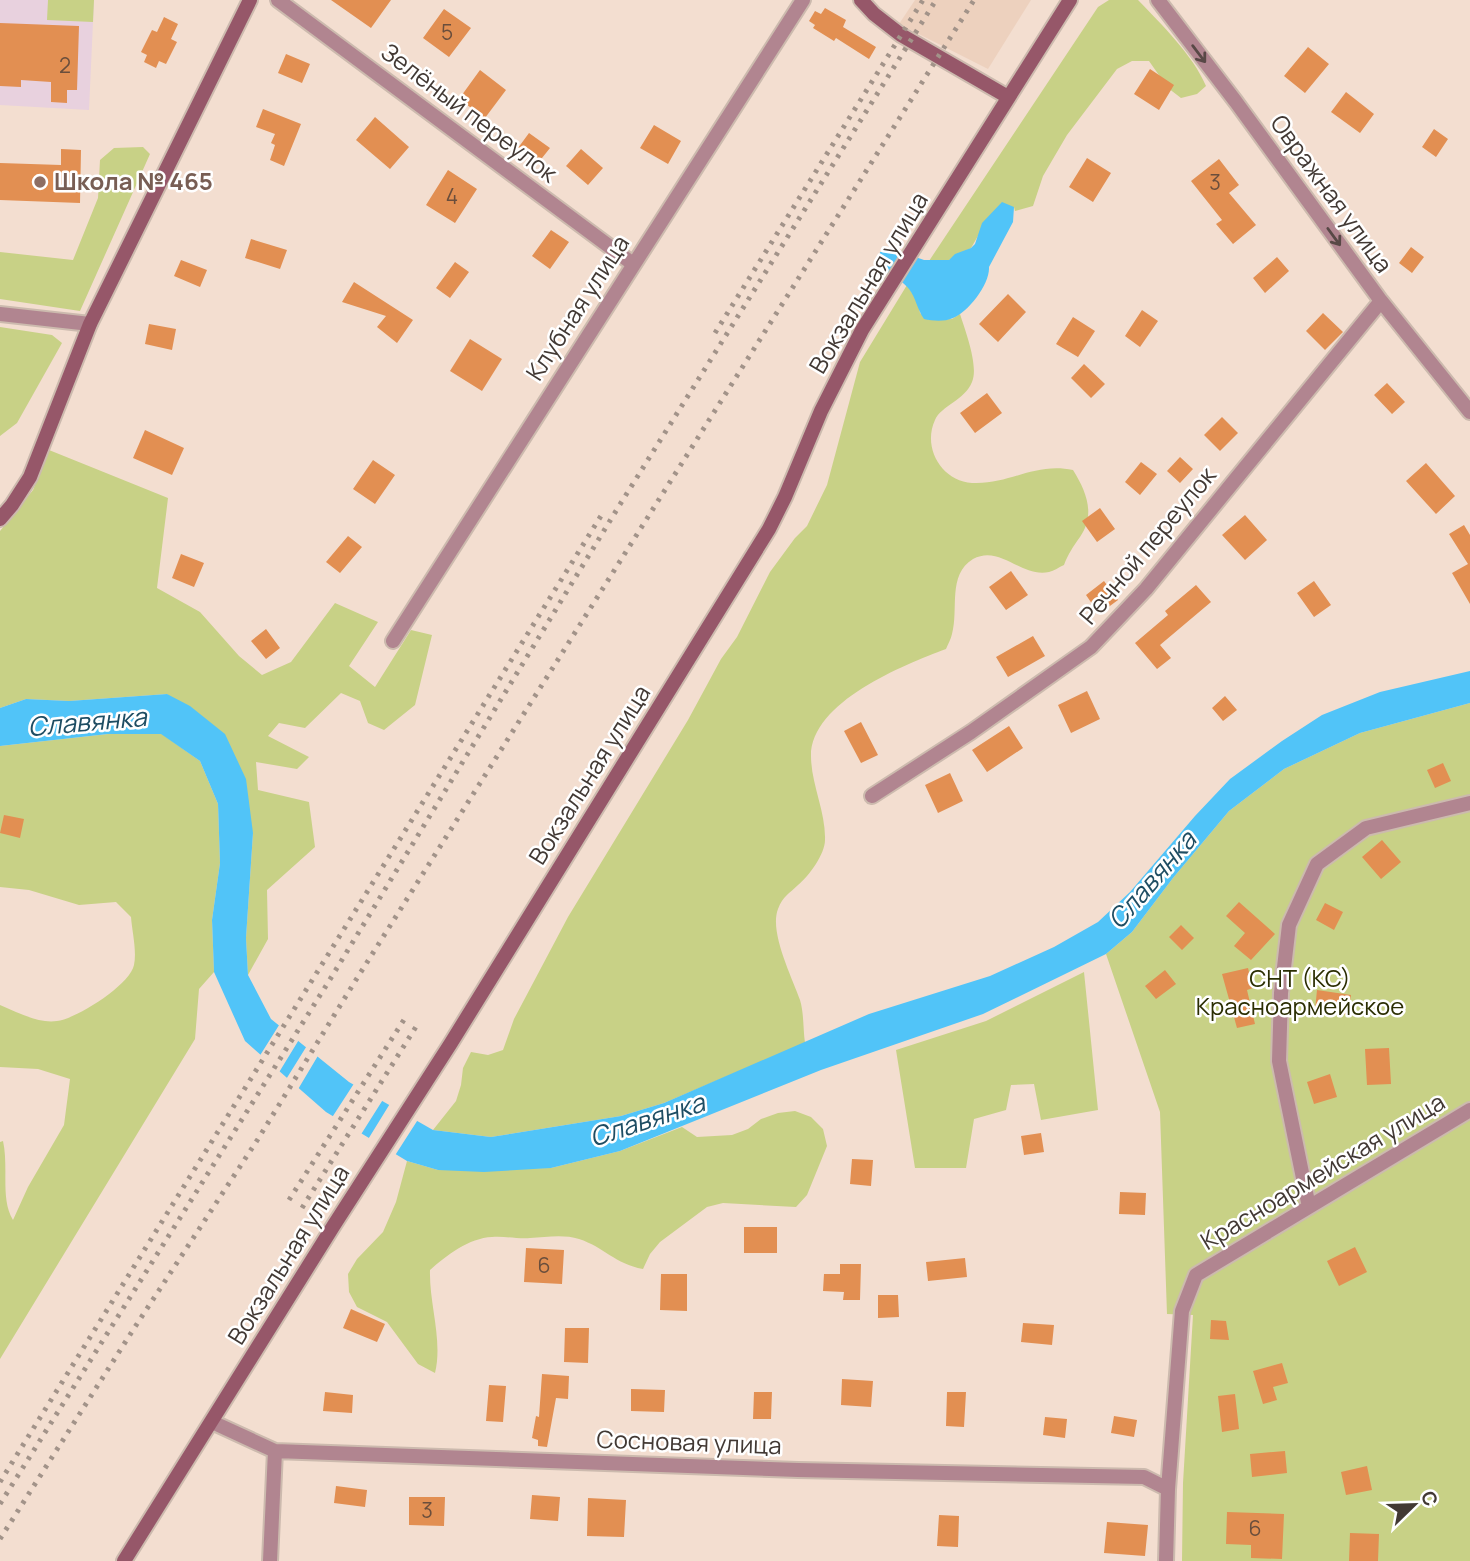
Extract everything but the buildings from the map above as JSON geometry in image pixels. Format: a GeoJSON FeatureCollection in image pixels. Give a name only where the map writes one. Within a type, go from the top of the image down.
{"type":"FeatureCollection","features":[{"type":"Feature","properties":{"kind":"street"},"geometry":{"type":"LineString","coordinates":[[0,519],[30,477],[90,324],[250,0]]}},
{"type":"Feature","properties":{"kind":"street","name":"Зелёный переулок"},"geometry":{"type":"LineString","coordinates":[[278,0],[633,264]]}},
{"type":"Feature","properties":{"kind":"street","name":"Клубная улица"},"geometry":{"type":"LineString","coordinates":[[393,641],[803,0]]}},
{"type":"Feature","properties":{"kind":"street"},"geometry":{"type":"LineString","coordinates":[[861,0],[901,35],[1008,97]]}},
{"type":"Feature","properties":{"kind":"street","name":"Вокзальная улица"},"geometry":{"type":"LineString","coordinates":[[124,1561],[334,1224],[451,1043],[769,529],[839,373],[889,288],[1070,0]]}},
{"type":"Feature","properties":{"kind":"street","name":"Овражная улица"},"geometry":{"type":"LineString","coordinates":[[1158,0],[1381,301],[1470,412]]}},
{"type":"Feature","properties":{"kind":"street","name":"Речной переулок"},"geometry":{"type":"LineString","coordinates":[[872,796],[971,732],[1091,647],[1146,589],[1381,301]]}},
{"type":"Feature","properties":{"kind":"street"},"geometry":{"type":"LineString","coordinates":[[0,314],[90,324]]}},
{"type":"Feature","properties":{"kind":"street"},"geometry":{"type":"LineString","coordinates":[[1309,1207],[1279,1061],[1281,993],[1289,925],[1317,864],[1366,828],[1470,803]]}},
{"type":"Feature","properties":{"kind":"street","name":"Красноармейская улица"},"geometry":{"type":"LineString","coordinates":[[1166,1561],[1168,1489],[1182,1311],[1196,1275],[1470,1110]]}},
{"type":"Feature","properties":{"kind":"street","name":"Сосновая улица"},"geometry":{"type":"LineString","coordinates":[[212,1422],[275,1451],[798,1470],[1144,1477],[1168,1489]]}},
{"type":"Feature","properties":{"kind":"street"},"geometry":{"type":"LineString","coordinates":[[270,1561],[275,1451]]}},
{"type":"Feature","properties":{"kind":"shaded area"},"geometry":{"type":"Polygon","coordinates":[[[0,0],[94,0],[89,110],[0,105],[0,0]]]}},
{"type":"Feature","properties":{"kind":"shaded area"},"geometry":{"type":"Polygon","coordinates":[[[915,0],[1031,0],[988,69],[899,24],[915,0]]]}},
{"type":"Feature","properties":{"kind":"green space"},"geometry":{"type":"Polygon","coordinates":[[[48,0],[94,0],[93,22],[47,20],[48,0]]]}},
{"type":"Feature","properties":{"kind":"green space"},"geometry":{"type":"Polygon","coordinates":[[[1109,0],[1138,0],[1185,51],[1206,86],[1197,94],[1181,98],[1168,88],[1149,61],[1132,61],[1117,69],[1067,135],[1043,176],[1033,206],[1015,211],[1014,207],[982,229],[971,248],[949,260],[929,261],[1098,7],[1109,0]]]}},
{"type":"Feature","properties":{"kind":"green space"},"geometry":{"type":"Polygon","coordinates":[[[143,147],[150,154],[80,311],[0,299],[0,252],[73,260],[98,198],[100,160],[114,148],[143,147]]]}},
{"type":"Feature","properties":{"kind":"green space"},"geometry":{"type":"Polygon","coordinates":[[[907,285],[918,302],[920,313],[929,320],[952,319],[960,314],[973,358],[974,375],[969,388],[935,420],[931,441],[937,461],[952,476],[972,483],[998,481],[1046,469],[1073,470],[1085,494],[1087,520],[1064,565],[1051,571],[1039,573],[992,556],[983,555],[973,559],[965,566],[957,583],[952,636],[946,649],[862,688],[826,719],[815,737],[811,756],[825,830],[824,846],[811,870],[782,901],[776,919],[779,942],[800,1000],[805,1043],[664,1103],[621,1116],[491,1137],[433,1130],[456,1101],[463,1068],[471,1052],[488,1055],[503,1050],[514,1019],[568,917],[688,720],[721,659],[737,637],[770,572],[807,526],[827,485],[860,362],[907,285]]]}},
{"type":"Feature","properties":{"kind":"green space"},"geometry":{"type":"Polygon","coordinates":[[[0,327],[52,335],[62,343],[17,423],[0,436],[0,327]]]}},
{"type":"Feature","properties":{"kind":"green space"},"geometry":{"type":"Polygon","coordinates":[[[49,450],[168,498],[157,588],[200,612],[239,656],[262,675],[291,662],[335,603],[378,622],[349,666],[375,687],[411,630],[432,635],[415,705],[384,730],[368,723],[360,701],[341,693],[305,728],[279,723],[268,736],[309,757],[297,769],[256,762],[258,790],[309,802],[315,847],[267,890],[268,939],[248,975],[246,938],[253,833],[167,694],[69,701],[26,699],[0,708],[0,531],[33,490],[49,450]]]}},
{"type":"Feature","properties":{"kind":"green space","name":"СНТ (КС) Красноармейское"},"geometry":{"type":"Polygon","coordinates":[[[1470,703],[1470,1561],[1182,1561],[1183,1483],[1193,1315],[1167,1314],[1160,1112],[1106,954],[1132,932],[1229,811],[1284,769],[1360,733],[1470,703]]]}},
{"type":"Feature","properties":{"kind":"green space"},"geometry":{"type":"Polygon","coordinates":[[[108,734],[162,734],[200,761],[218,804],[220,863],[212,920],[214,972],[199,989],[195,1039],[0,1359],[0,1142],[3,1141],[5,1151],[7,1203],[13,1220],[28,1187],[64,1125],[70,1079],[38,1069],[0,1067],[0,1005],[43,1021],[66,1019],[101,1000],[123,982],[134,965],[135,954],[131,917],[116,902],[79,905],[29,890],[0,887],[0,746],[108,734]]]}},
{"type":"Feature","properties":{"kind":"green space"},"geometry":{"type":"Polygon","coordinates":[[[1084,972],[1098,1110],[1041,1120],[1034,1084],[1011,1085],[1006,1110],[974,1119],[966,1168],[915,1168],[896,1050],[986,1021],[1084,972]]]}},
{"type":"Feature","properties":{"kind":"green space"},"geometry":{"type":"Polygon","coordinates":[[[795,1111],[811,1117],[823,1129],[827,1146],[807,1195],[796,1207],[723,1203],[707,1207],[660,1242],[643,1269],[633,1267],[588,1242],[555,1236],[483,1238],[451,1253],[430,1270],[437,1335],[435,1373],[418,1364],[387,1322],[357,1307],[349,1292],[348,1274],[357,1259],[383,1232],[396,1202],[407,1161],[438,1170],[551,1168],[620,1151],[682,1127],[697,1137],[732,1135],[748,1129],[761,1119],[795,1111]]]}},
{"type":"Feature","properties":{"kind":"water"},"geometry":{"type":"Polygon","coordinates":[[[1002,202],[1014,207],[1013,222],[989,267],[986,281],[977,297],[953,318],[938,321],[924,319],[905,284],[885,271],[880,252],[893,249],[924,260],[949,260],[975,244],[982,223],[1002,202]]]}},
{"type":"Feature","properties":{"kind":"water","name":"Славянка"},"geometry":{"type":"Polygon","coordinates":[[[1470,671],[1470,703],[1360,733],[1284,769],[1229,811],[1132,932],[1106,954],[983,1014],[821,1070],[620,1151],[551,1168],[484,1172],[438,1170],[407,1161],[326,1112],[245,1041],[214,972],[212,920],[220,863],[218,804],[200,761],[161,734],[108,734],[0,746],[0,708],[26,699],[69,701],[167,694],[190,706],[225,734],[246,779],[253,833],[246,938],[248,975],[271,1019],[349,1082],[433,1130],[491,1137],[621,1116],[664,1103],[869,1014],[990,976],[1054,947],[1098,922],[1130,892],[1230,779],[1282,741],[1322,715],[1380,692],[1470,671]]]}},
{"type":"Feature","properties":{"kind":"pier"},"geometry":{"type":"Polygon","coordinates":[[[281,1022],[300,1038],[278,1074],[259,1057],[281,1022]]]}},
{"type":"Feature","properties":{"kind":"pier"},"geometry":{"type":"Polygon","coordinates":[[[308,1044],[319,1054],[297,1091],[285,1081],[308,1044]]]}},
{"type":"Feature","properties":{"kind":"pier"},"geometry":{"type":"Polygon","coordinates":[[[355,1082],[384,1098],[360,1136],[331,1119],[355,1082]]]}},
{"type":"Feature","properties":{"kind":"pier"},"geometry":{"type":"Polygon","coordinates":[[[391,1102],[419,1118],[394,1157],[367,1141],[391,1102]]]}},
{"type":"Feature","properties":{"kind":"railway"},"geometry":{"type":"LineString","coordinates":[[715,333],[923,0]]}},
{"type":"Feature","properties":{"kind":"railway"},"geometry":{"type":"LineString","coordinates":[[0,1504],[329,981],[619,506],[936,0]]}},
{"type":"Feature","properties":{"kind":"railway"},"geometry":{"type":"LineString","coordinates":[[0,1539],[258,1139],[974,0]]}},
{"type":"Feature","properties":{"kind":"railway"},"geometry":{"type":"LineString","coordinates":[[0,1482],[604,511]]}},
{"type":"Feature","properties":{"kind":"railway"},"geometry":{"type":"LineString","coordinates":[[289,1200],[407,1015]]}},
{"type":"Feature","properties":{"kind":"railway"},"geometry":{"type":"LineString","coordinates":[[302,1208],[419,1022]]}},
{"type":"Feature","properties":{"kind":"place","name":"Школа № 465"},"geometry":{"type":"Point","coordinates":[40,182]}}]}
